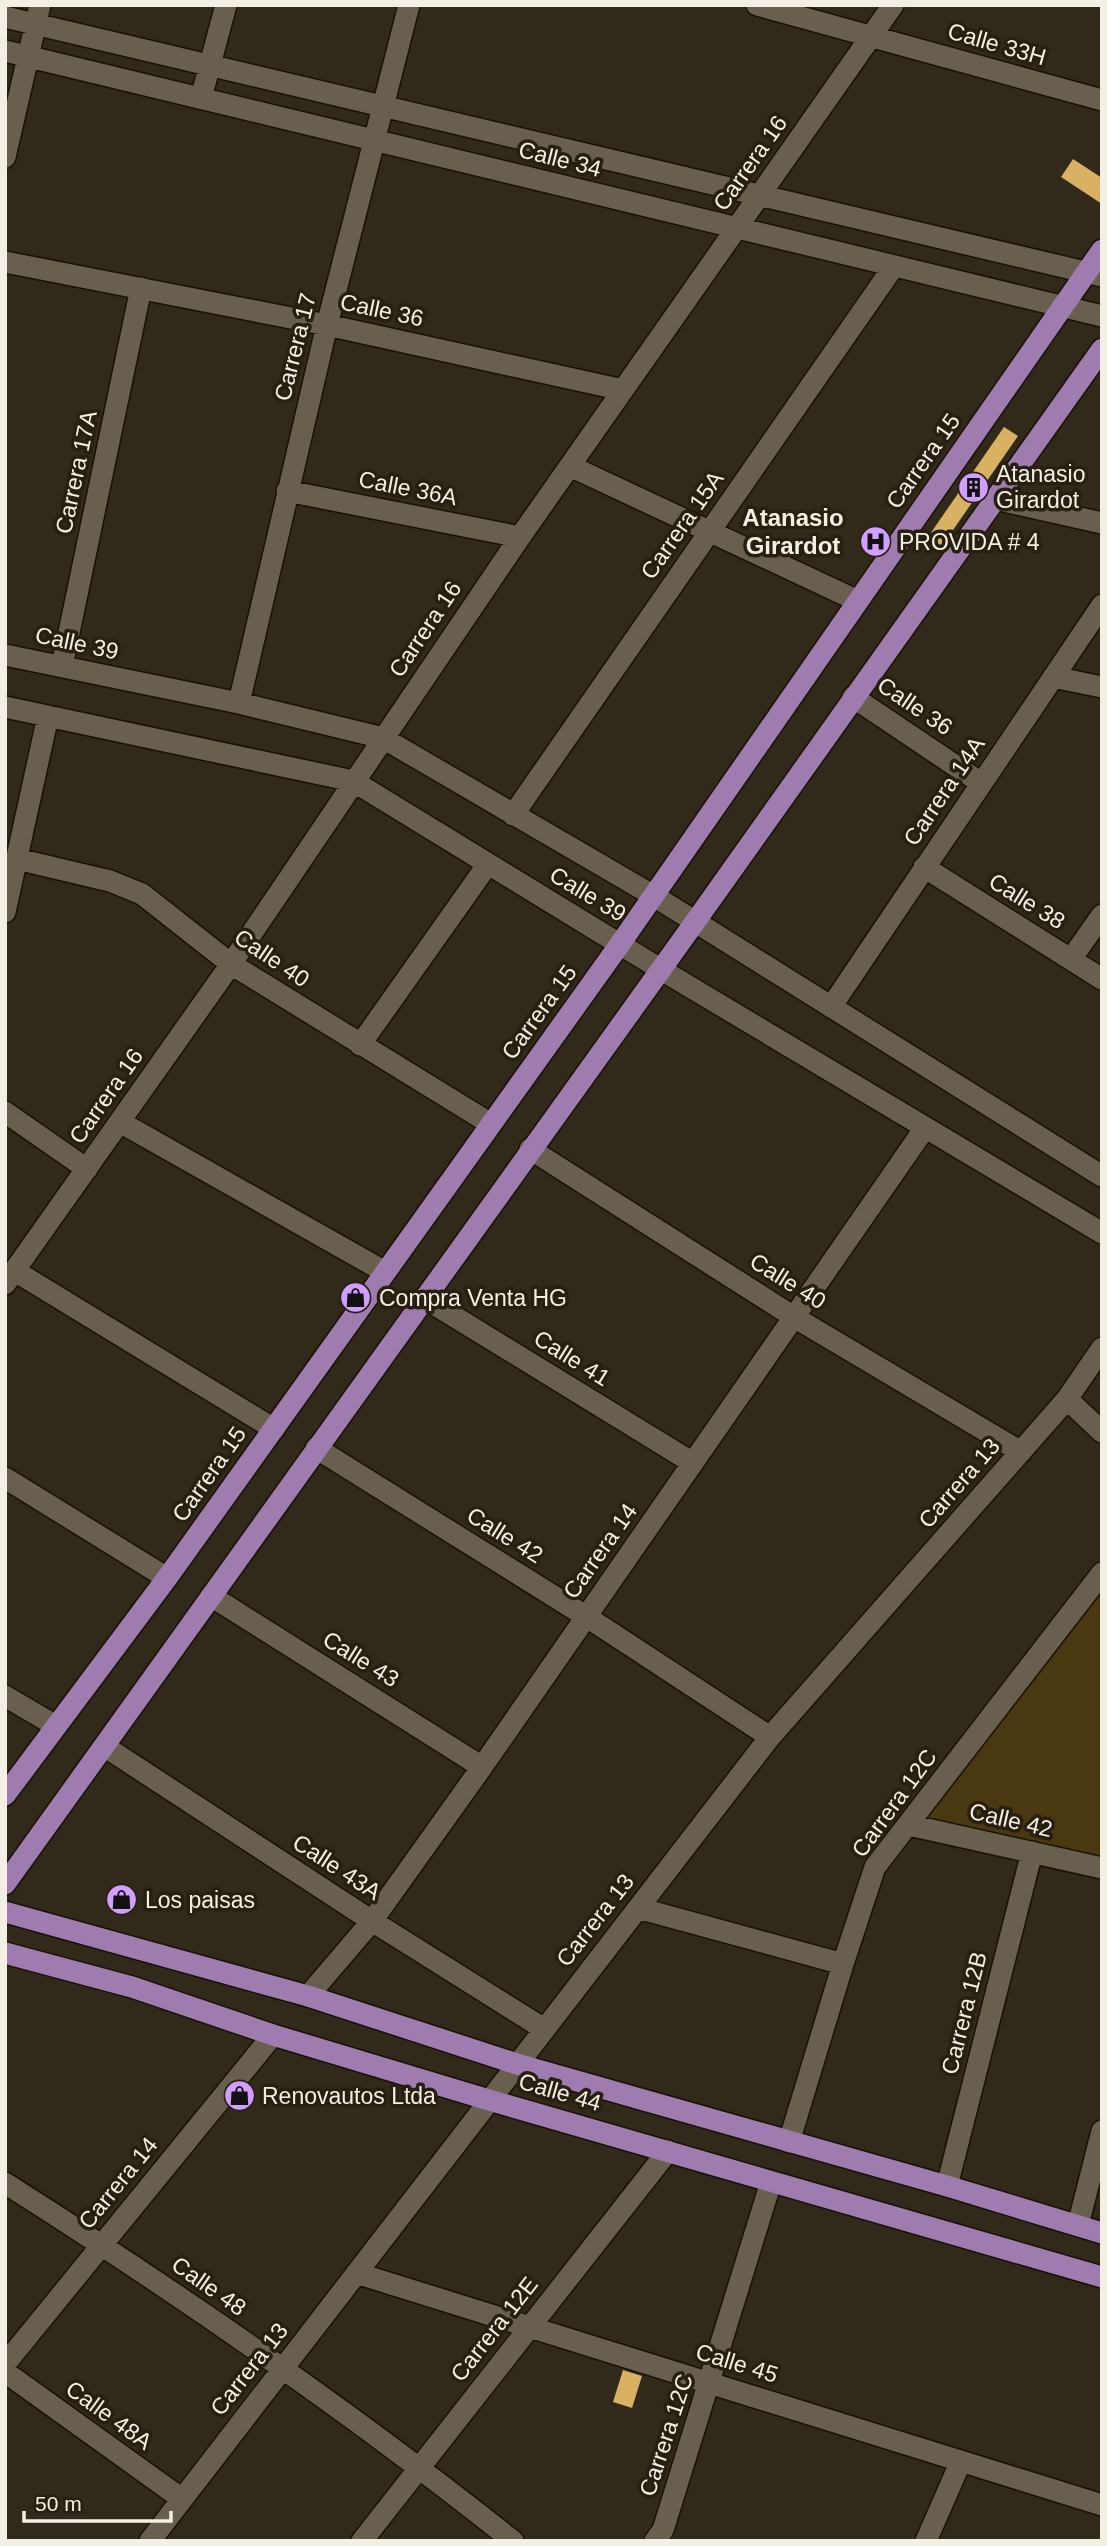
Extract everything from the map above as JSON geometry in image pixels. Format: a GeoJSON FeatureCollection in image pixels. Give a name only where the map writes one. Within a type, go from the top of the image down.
{"type":"FeatureCollection","features":[{"type":"Feature","properties":{"kind":"main road","name":"Carrera 15"},"geometry":{"type":"LineString","coordinates":[[5,1795],[167,1578],[620,944],[1062,307],[1094,274],[1102,250]]}},
{"type":"Feature","properties":{"kind":"main road"},"geometry":{"type":"LineString","coordinates":[[5,1884],[1102,349]]}},
{"type":"Feature","properties":{"kind":"main road","name":"Calle 44"},"geometry":{"type":"LineString","coordinates":[[5,1912],[308,1996],[517,2064],[947,2186],[1102,2233]]}},
{"type":"Feature","properties":{"kind":"main road","name":"Calle 44"},"geometry":{"type":"LineString","coordinates":[[5,1953],[132,1987],[273,2035],[489,2100],[1102,2277]]}},
{"type":"Feature","properties":{"kind":"street"},"geometry":{"type":"LineString","coordinates":[[201,98],[226,5]]}},
{"type":"Feature","properties":{"kind":"street","name":"Carrera 17"},"geometry":{"type":"LineString","coordinates":[[239,703],[327,326],[409,5]]}},
{"type":"Feature","properties":{"kind":"street","name":"Calle 33H"},"geometry":{"type":"LineString","coordinates":[[757,5],[1102,100]]}},
{"type":"Feature","properties":{"kind":"street","name":"Carrera 16"},"geometry":{"type":"LineString","coordinates":[[10,1278],[231,964],[520,537],[893,5]]}},
{"type":"Feature","properties":{"kind":"street"},"geometry":{"type":"LineString","coordinates":[[5,157],[38,15]]}},
{"type":"Feature","properties":{"kind":"street","name":"Calle 34"},"geometry":{"type":"LineString","coordinates":[[5,17],[38,15],[210,66],[1094,274]]}},
{"type":"Feature","properties":{"kind":"street","name":"Calle 34"},"geometry":{"type":"LineString","coordinates":[[5,51],[1102,316]]}},
{"type":"Feature","properties":{"kind":"street","name":"Calle 36"},"geometry":{"type":"LineString","coordinates":[[5,262],[327,326],[623,390]]}},
{"type":"Feature","properties":{"kind":"street","name":"Carrera 15A"},"geometry":{"type":"LineString","coordinates":[[513,815],[894,266]]}},
{"type":"Feature","properties":{"kind":"street","name":"Carrera 17A"},"geometry":{"type":"LineString","coordinates":[[62,666],[141,288]]}},
{"type":"Feature","properties":{"kind":"street"},"geometry":{"type":"LineString","coordinates":[[570,466],[858,601]]}},
{"type":"Feature","properties":{"kind":"street","name":"Calle 36A"},"geometry":{"type":"LineString","coordinates":[[287,491],[520,537]]}},
{"type":"Feature","properties":{"kind":"street"},"geometry":{"type":"LineString","coordinates":[[995,499],[1102,523]]}},
{"type":"Feature","properties":{"kind":"street","name":"Carrera 14A"},"geometry":{"type":"LineString","coordinates":[[831,1007],[1102,605]]}},
{"type":"Feature","properties":{"kind":"street","name":"Calle 39"},"geometry":{"type":"LineString","coordinates":[[5,655],[239,703],[383,738],[654,896],[1102,1176]]}},
{"type":"Feature","properties":{"kind":"street"},"geometry":{"type":"LineString","coordinates":[[1053,677],[1102,687]]}},
{"type":"Feature","properties":{"kind":"street","name":"Calle 36"},"geometry":{"type":"LineString","coordinates":[[853,697],[982,783]]}},
{"type":"Feature","properties":{"kind":"street","name":"Calle 39"},"geometry":{"type":"LineString","coordinates":[[5,707],[353,781],[1102,1233]]}},
{"type":"Feature","properties":{"kind":"street"},"geometry":{"type":"LineString","coordinates":[[5,912],[48,716]]}},
{"type":"Feature","properties":{"kind":"street","name":"Calle 40"},"geometry":{"type":"LineString","coordinates":[[17,859],[110,881],[142,894],[231,964],[491,1124]]}},
{"type":"Feature","properties":{"kind":"street"},"geometry":{"type":"LineString","coordinates":[[360,1045],[488,864]]}},
{"type":"Feature","properties":{"kind":"street","name":"Calle 38"},"geometry":{"type":"LineString","coordinates":[[924,867],[1102,979]]}},
{"type":"Feature","properties":{"kind":"street"},"geometry":{"type":"LineString","coordinates":[[1071,959],[1102,915]]}},
{"type":"Feature","properties":{"kind":"street"},"geometry":{"type":"LineString","coordinates":[[5,1112],[87,1169]]}},
{"type":"Feature","properties":{"kind":"street"},"geometry":{"type":"LineString","coordinates":[[120,1122],[385,1272]]}},
{"type":"Feature","properties":{"kind":"street","name":"Carrera 14"},"geometry":{"type":"LineString","coordinates":[[308,1996],[372,1921],[482,1767],[925,1128]]}},
{"type":"Feature","properties":{"kind":"street","name":"Calle 40"},"geometry":{"type":"LineString","coordinates":[[530,1149],[794,1317],[1021,1452]]}},
{"type":"Feature","properties":{"kind":"street"},"geometry":{"type":"LineString","coordinates":[[10,1278],[274,1429]]}},
{"type":"Feature","properties":{"kind":"street","name":"Calle 41"},"geometry":{"type":"LineString","coordinates":[[424,1297],[693,1463]]}},
{"type":"Feature","properties":{"kind":"street","name":"Carrera 13"},"geometry":{"type":"LineString","coordinates":[[150,2541],[770,1737],[1067,1399],[1102,1348]]}},
{"type":"Feature","properties":{"kind":"street"},"geometry":{"type":"LineString","coordinates":[[1067,1399],[1102,1432]]}},
{"type":"Feature","properties":{"kind":"street","name":"Calle 42"},"geometry":{"type":"LineString","coordinates":[[316,1448],[587,1617],[770,1737]]}},
{"type":"Feature","properties":{"kind":"street"},"geometry":{"type":"LineString","coordinates":[[5,1478],[167,1578]]}},
{"type":"Feature","properties":{"kind":"street","name":"Carrera 12C"},"geometry":{"type":"LineString","coordinates":[[789,2142],[875,1867],[1102,1573]]}},
{"type":"Feature","properties":{"kind":"street","name":"Calle 43"},"geometry":{"type":"LineString","coordinates":[[211,1596],[482,1767]]}},
{"type":"Feature","properties":{"kind":"street"},"geometry":{"type":"LineString","coordinates":[[5,1696],[56,1726]]}},
{"type":"Feature","properties":{"kind":"street","name":"Calle 43A"},"geometry":{"type":"LineString","coordinates":[[103,1746],[544,2029]]}},
{"type":"Feature","properties":{"kind":"street","name":"Calle 42"},"geometry":{"type":"LineString","coordinates":[[909,1825],[1102,1868]]}},
{"type":"Feature","properties":{"kind":"street","name":"Carrera 12B"},"geometry":{"type":"LineString","coordinates":[[947,2186],[1032,1852]]}},
{"type":"Feature","properties":{"kind":"street"},"geometry":{"type":"LineString","coordinates":[[638,1908],[843,1964]]}},
{"type":"Feature","properties":{"kind":"street","name":"Carrera 14"},"geometry":{"type":"LineString","coordinates":[[5,2364],[273,2035]]}},
{"type":"Feature","properties":{"kind":"street"},"geometry":{"type":"LineString","coordinates":[[1078,2225],[1102,2131]]}},
{"type":"Feature","properties":{"kind":"street","name":"Carrera 12E"},"geometry":{"type":"LineString","coordinates":[[362,2541],[668,2151]]}},
{"type":"Feature","properties":{"kind":"street","name":"Carrera 12C"},"geometry":{"type":"LineString","coordinates":[[655,2541],[663,2530],[711,2382],[771,2182]]}},
{"type":"Feature","properties":{"kind":"street","name":"Calle 48"},"geometry":{"type":"LineString","coordinates":[[5,2183],[102,2245],[282,2368],[420,2467],[513,2541]]}},
{"type":"Feature","properties":{"kind":"street","name":"Calle 45"},"geometry":{"type":"LineString","coordinates":[[356,2273],[1102,2505]]}},
{"type":"Feature","properties":{"kind":"street","name":"Calle 48A"},"geometry":{"type":"LineString","coordinates":[[5,2372],[182,2499]]}},
{"type":"Feature","properties":{"kind":"street"},"geometry":{"type":"LineString","coordinates":[[926,2541],[961,2461]]}},
{"type":"Feature","properties":{"kind":"shaded area"},"geometry":{"type":"Polygon","coordinates":[[[1102,1577],[1102,1868],[909,1825],[1102,1577]]]}},
{"type":"Feature","properties":{"kind":"building"},"geometry":{"type":"Polygon","coordinates":[[[1073,159],[1102,178],[1102,204],[1061,177],[1073,159]]]}},
{"type":"Feature","properties":{"kind":"building","name":"Atanasio Girardot"},"geometry":{"type":"Polygon","coordinates":[[[1004,427],[1018,436],[942,546],[928,537],[1004,427]]]}},
{"type":"Feature","properties":{"kind":"building"},"geometry":{"type":"Polygon","coordinates":[[[623,2370],[642,2376],[632,2408],[613,2402],[623,2370]]]}},
{"type":"Feature","properties":{"kind":"place","name":"Atanasio Girardot"},"geometry":{"type":"Point","coordinates":[973,487]}},
{"type":"Feature","properties":{"kind":"place","name":"PROVIDA # 4"},"geometry":{"type":"Point","coordinates":[876,542]}},
{"type":"Feature","properties":{"kind":"place","name":"Compra Venta HG"},"geometry":{"type":"Point","coordinates":[356,1298]}},
{"type":"Feature","properties":{"kind":"place","name":"Los paisas"},"geometry":{"type":"Point","coordinates":[122,1900]}},
{"type":"Feature","properties":{"kind":"place","name":"Renovautos Ltda"},"geometry":{"type":"Point","coordinates":[239,2096]}},
{"type":"Feature","properties":{"kind":"district","name":"Atanasio Girardot"},"geometry":{"type":"Point","coordinates":[793,531]}}]}
